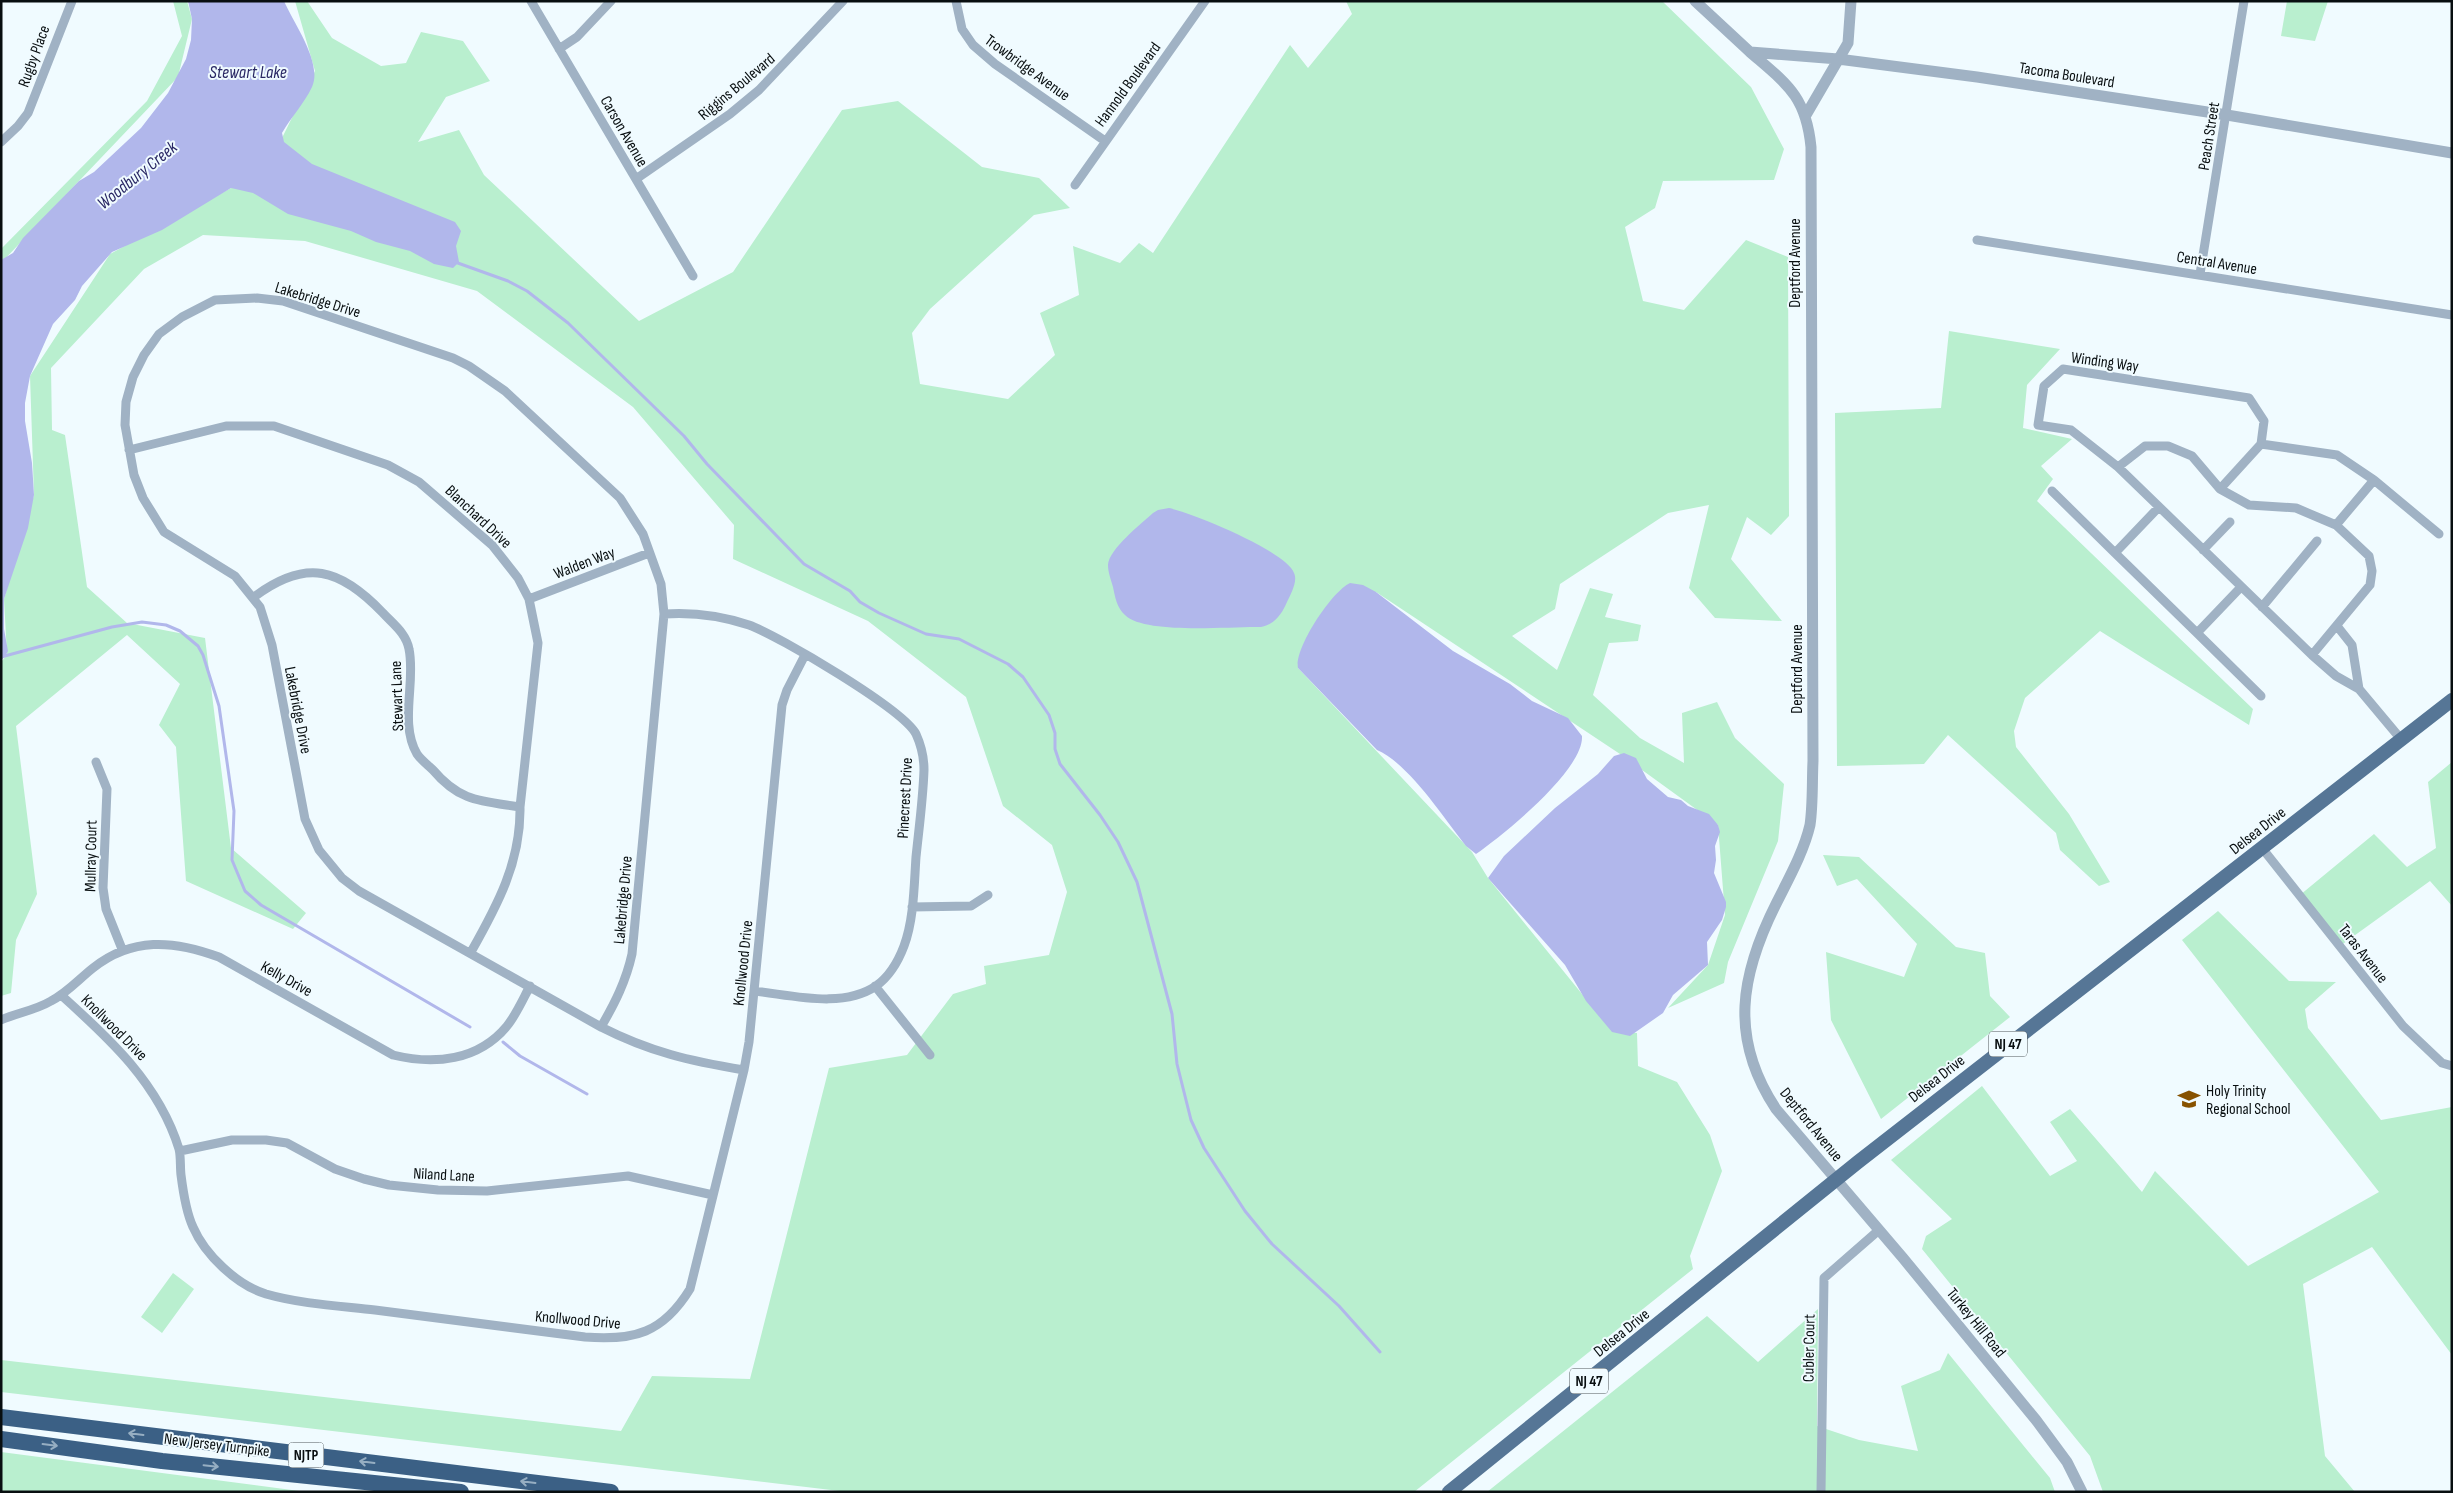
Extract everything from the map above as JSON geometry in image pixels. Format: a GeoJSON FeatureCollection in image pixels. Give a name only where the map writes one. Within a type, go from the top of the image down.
{"type":"FeatureCollection","features":[{"type":"Feature","properties":{"kind":"highway","name":"New Jersey Turnpike"},"geometry":{"type":"LineString","coordinates":[[1,1417],[611,1492]]}},
{"type":"Feature","properties":{"kind":"highway","name":"New Jersey Turnpike"},"geometry":{"type":"LineString","coordinates":[[1,1438],[162,1461],[461,1492]]}},
{"type":"Feature","properties":{"kind":"main road","name":"Delsea Drive"},"geometry":{"type":"LineString","coordinates":[[1449,1492],[1836,1180],[2400,738],[2452,700]]}},
{"type":"Feature","properties":{"kind":"street","name":"Rugby Place"},"geometry":{"type":"LineString","coordinates":[[1,142],[18,126],[28,112],[72,1]]}},
{"type":"Feature","properties":{"kind":"street","name":"Carson Avenue"},"geometry":{"type":"LineString","coordinates":[[531,1],[693,276]]}},
{"type":"Feature","properties":{"kind":"street"},"geometry":{"type":"LineString","coordinates":[[559,49],[577,37],[611,1]]}},
{"type":"Feature","properties":{"kind":"street","name":"Riggins Boulevard"},"geometry":{"type":"LineString","coordinates":[[636,180],[730,114],[759,90],[843,1]]}},
{"type":"Feature","properties":{"kind":"street","name":"Trowbridge Avenue"},"geometry":{"type":"LineString","coordinates":[[956,1],[962,29],[973,45],[995,64],[1104,141]]}},
{"type":"Feature","properties":{"kind":"street","name":"Hannold Boulevard"},"geometry":{"type":"LineString","coordinates":[[1074,185],[1205,1]]}},
{"type":"Feature","properties":{"kind":"street"},"geometry":{"type":"LineString","coordinates":[[1695,1],[1750,52]]}},
{"type":"Feature","properties":{"kind":"street"},"geometry":{"type":"LineString","coordinates":[[1806,115],[1848,43],[1851,1]]}},
{"type":"Feature","properties":{"kind":"street","name":"Peach Street"},"geometry":{"type":"LineString","coordinates":[[2200,274],[2244,1]]}},
{"type":"Feature","properties":{"kind":"street","name":"Tacoma Boulevard"},"geometry":{"type":"LineString","coordinates":[[1750,52],[1838,59],[1977,77],[2227,115],[2452,154]]}},
{"type":"Feature","properties":{"kind":"street","name":"Deptford Avenue"},"geometry":{"type":"LineString","coordinates":[[1750,52],[1792,91],[1806,115],[1811,158],[1813,760],[1810,826],[1792,871],[1758,939],[1748,977],[1745,1016],[1747,1043],[1761,1087],[1776,1110],[1836,1180]]}},
{"type":"Feature","properties":{"kind":"street","name":"Central Avenue"},"geometry":{"type":"LineString","coordinates":[[1977,240],[2452,315]]}},
{"type":"Feature","properties":{"kind":"street","name":"Lakebridge Drive"},"geometry":{"type":"LineString","coordinates":[[601,1027],[620,993],[632,954],[664,614],[661,584],[643,534],[620,498],[516,401],[488,379],[453,358],[283,302],[240,298],[215,300],[182,317],[159,334],[144,355],[133,377],[126,402],[125,426],[134,475],[143,498],[164,532],[235,576],[254,597],[266,620],[305,819],[319,850],[342,878],[359,891],[471,952],[601,1027],[633,1044],[692,1062],[744,1070]]}},
{"type":"Feature","properties":{"kind":"street","name":"Winding Way"},"geometry":{"type":"LineString","coordinates":[[2261,444],[2264,421],[2249,398],[2063,369],[2044,386],[2038,425],[2071,430],[2118,467],[2312,655],[2336,676],[2359,689],[2400,738]]}},
{"type":"Feature","properties":{"kind":"street","name":"Blanchard Drive"},"geometry":{"type":"LineString","coordinates":[[129,450],[226,426],[254,424],[274,426],[388,465],[419,482],[492,545],[518,578],[529,599],[538,643],[520,807],[521,827],[508,882],[471,952]]}},
{"type":"Feature","properties":{"kind":"street"},"geometry":{"type":"LineString","coordinates":[[2220,489],[2261,444],[2338,454],[2374,480],[2440,534]]}},
{"type":"Feature","properties":{"kind":"street"},"geometry":{"type":"LineString","coordinates":[[2118,467],[2145,446],[2168,446],[2192,456],[2220,489],[2249,504],[2296,508],[2336,525],[2369,556],[2372,571],[2370,585],[2312,655]]}},
{"type":"Feature","properties":{"kind":"street"},"geometry":{"type":"LineString","coordinates":[[2336,525],[2374,480]]}},
{"type":"Feature","properties":{"kind":"street"},"geometry":{"type":"LineString","coordinates":[[2052,491],[2261,696]]}},
{"type":"Feature","properties":{"kind":"street"},"geometry":{"type":"LineString","coordinates":[[2115,553],[2159,507]]}},
{"type":"Feature","properties":{"kind":"street"},"geometry":{"type":"LineString","coordinates":[[2203,550],[2230,522]]}},
{"type":"Feature","properties":{"kind":"street"},"geometry":{"type":"LineString","coordinates":[[2262,607],[2317,541]]}},
{"type":"Feature","properties":{"kind":"street","name":"Walden Way"},"geometry":{"type":"LineString","coordinates":[[529,599],[649,553]]}},
{"type":"Feature","properties":{"kind":"street","name":"Stewart Lane"},"geometry":{"type":"LineString","coordinates":[[254,597],[275,582],[296,574],[319,572],[339,578],[359,589],[403,634],[408,647],[411,670],[408,714],[410,733],[417,753],[446,786],[463,796],[520,807]]}},
{"type":"Feature","properties":{"kind":"street"},"geometry":{"type":"LineString","coordinates":[[2197,633],[2241,587]]}},
{"type":"Feature","properties":{"kind":"street","name":"Pinecrest Drive"},"geometry":{"type":"LineString","coordinates":[[664,614],[698,614],[748,625],[766,632],[889,706],[903,718],[918,739],[924,770],[912,907],[905,944],[898,962],[887,976],[875,986],[853,995],[832,999],[754,991]]}},
{"type":"Feature","properties":{"kind":"street"},"geometry":{"type":"LineString","coordinates":[[2337,626],[2352,645],[2359,689]]}},
{"type":"Feature","properties":{"kind":"street","name":"Knollwood Drive"},"geometry":{"type":"LineString","coordinates":[[61,995],[131,1062],[159,1104],[180,1151],[181,1175],[193,1227],[209,1251],[225,1269],[241,1281],[266,1294],[317,1303],[594,1338],[628,1338],[647,1331],[680,1306],[690,1289],[744,1070],[754,991],[782,705],[804,655]]}},
{"type":"Feature","properties":{"kind":"street","name":"Mullray Court"},"geometry":{"type":"LineString","coordinates":[[96,762],[107,789],[103,888],[106,909],[122,949]]}},
{"type":"Feature","properties":{"kind":"street","name":"Taras Avenue"},"geometry":{"type":"LineString","coordinates":[[2262,848],[2403,1026],[2442,1063],[2452,1066]]}},
{"type":"Feature","properties":{"kind":"street"},"geometry":{"type":"LineString","coordinates":[[912,907],[971,906],[988,895]]}},
{"type":"Feature","properties":{"kind":"street","name":"Kelly Drive"},"geometry":{"type":"LineString","coordinates":[[4,1017],[50,1002],[92,968],[122,949],[152,944],[176,946],[196,948],[218,957],[385,1051],[418,1061],[454,1059],[473,1052],[489,1042],[507,1026],[530,986]]}},
{"type":"Feature","properties":{"kind":"street"},"geometry":{"type":"LineString","coordinates":[[875,986],[930,1055]]}},
{"type":"Feature","properties":{"kind":"street","name":"Niland Lane"},"geometry":{"type":"LineString","coordinates":[[180,1151],[232,1140],[266,1140],[287,1143],[335,1168],[364,1179],[389,1185],[438,1190],[487,1191],[628,1176],[713,1195]]}},
{"type":"Feature","properties":{"kind":"street","name":"Turkey Hill Road"},"geometry":{"type":"LineString","coordinates":[[1836,1180],[2036,1420],[2067,1462],[2082,1492]]}},
{"type":"Feature","properties":{"kind":"street","name":"Cubler Court"},"geometry":{"type":"LineString","coordinates":[[1821,1492],[1824,1278],[1878,1230]]}},
{"type":"Feature","properties":{"kind":"green space"},"geometry":{"type":"Polygon","coordinates":[[[173,1],[187,1],[192,19],[178,77],[1,263],[1,249],[147,101],[182,36],[173,1]]]}},
{"type":"Feature","properties":{"kind":"green space"},"geometry":{"type":"Polygon","coordinates":[[[295,1],[307,1],[332,38],[381,66],[406,63],[421,32],[463,41],[490,81],[446,97],[418,142],[459,130],[484,175],[639,321],[733,272],[842,110],[898,101],[982,167],[1039,178],[1070,208],[1034,215],[930,309],[912,333],[920,384],[1008,399],[1055,355],[1040,313],[1079,295],[1073,246],[1120,263],[1139,243],[1153,253],[1290,45],[1308,68],[1352,14],[1346,1],[1662,1],[1751,87],[1784,149],[1774,180],[1663,181],[1655,208],[1625,227],[1643,301],[1684,310],[1746,240],[1788,257],[1789,516],[1771,535],[1747,517],[1731,559],[1782,621],[1715,618],[1689,588],[1709,505],[1668,513],[1560,584],[1555,609],[1512,636],[1557,670],[1590,588],[1613,594],[1605,617],[1641,625],[1638,641],[1609,643],[1593,695],[1640,738],[1684,763],[1682,713],[1717,702],[1735,738],[1784,784],[1778,841],[1728,962],[1724,983],[1668,1008],[1708,965],[1725,915],[1718,825],[1620,754],[1376,592],[1298,668],[1472,852],[1488,878],[1612,1031],[1637,1033],[1638,1066],[1677,1082],[1710,1135],[1722,1171],[1690,1256],[1693,1269],[1414,1492],[848,1492],[1,1392],[1,1360],[621,1431],[652,1376],[750,1379],[829,1068],[907,1055],[953,994],[986,984],[984,966],[1049,955],[1067,892],[1052,845],[1003,806],[966,697],[868,621],[733,559],[734,525],[633,407],[477,291],[305,241],[203,235],[144,269],[51,368],[52,430],[65,435],[87,587],[127,623],[205,638],[231,848],[306,913],[293,929],[186,881],[176,747],[159,725],[180,684],[127,635],[16,726],[37,894],[16,940],[11,993],[1,996],[1,662],[7,655],[4,599],[34,495],[30,376],[110,254],[231,188],[282,138],[315,71],[295,1]]]}},
{"type":"Feature","properties":{"kind":"green space"},"geometry":{"type":"Polygon","coordinates":[[[2287,1],[2328,1],[2315,41],[2281,36],[2287,1]]]}},
{"type":"Feature","properties":{"kind":"green space"},"geometry":{"type":"Polygon","coordinates":[[[1949,331],[2060,349],[2027,385],[2023,428],[2072,439],[2041,466],[2053,479],[2037,501],[2253,709],[2249,725],[2100,631],[2025,698],[2014,731],[2016,747],[2069,814],[2110,882],[2099,886],[2060,850],[2056,833],[1948,735],[1924,764],[1837,766],[1835,413],[1941,408],[1949,331]]]}},
{"type":"Feature","properties":{"kind":"green space"},"geometry":{"type":"Polygon","coordinates":[[[2452,762],[2452,906],[2430,881],[2340,946],[2300,895],[2374,834],[2407,867],[2436,848],[2428,782],[2452,762]]]}},
{"type":"Feature","properties":{"kind":"green space"},"geometry":{"type":"Polygon","coordinates":[[[1823,855],[1859,857],[1956,947],[1985,953],[1990,996],[2010,1017],[1881,1119],[1831,1020],[1826,952],[1904,977],[1917,944],[1857,879],[1837,886],[1823,855]]]}},
{"type":"Feature","properties":{"kind":"green space"},"geometry":{"type":"Polygon","coordinates":[[[2218,911],[2289,981],[2336,982],[2305,1009],[2308,1028],[2381,1120],[2452,1107],[2452,1355],[2372,1247],[2303,1284],[2325,1456],[2355,1492],[2103,1492],[2090,1456],[1922,1249],[1926,1236],[1952,1219],[1891,1160],[1982,1086],[2050,1176],[2077,1161],[2050,1122],[2070,1109],[2142,1192],[2155,1171],[2248,1266],[2379,1192],[2182,940],[2218,911]]]}},
{"type":"Feature","properties":{"kind":"green space"},"geometry":{"type":"Polygon","coordinates":[[[173,1273],[194,1289],[162,1333],[141,1317],[173,1273]]]}},
{"type":"Feature","properties":{"kind":"green space"},"geometry":{"type":"Polygon","coordinates":[[[1818,1309],[1817,1426],[1859,1440],[1918,1451],[1901,1386],[1940,1370],[1948,1353],[2050,1478],[2055,1492],[1487,1492],[1707,1316],[1758,1362],[1818,1309]]]}},
{"type":"Feature","properties":{"kind":"green space"},"geometry":{"type":"Polygon","coordinates":[[[1,1452],[307,1492],[1,1492],[1,1452]]]}},
{"type":"Feature","properties":{"kind":"water","name":"Stewart Lake"},"geometry":{"type":"Polygon","coordinates":[[[188,1],[284,1],[311,55],[314,77],[309,93],[282,133],[284,142],[312,164],[455,222],[461,231],[456,246],[459,262],[453,268],[434,264],[410,251],[376,242],[351,231],[288,214],[253,193],[231,188],[162,230],[112,252],[82,286],[75,300],[53,324],[30,376],[25,403],[25,421],[32,463],[34,495],[28,528],[4,599],[4,629],[8,651],[1,660],[1,260],[13,253],[23,238],[79,181],[94,172],[141,128],[168,93],[186,59],[191,40],[192,19],[188,1]]]}},
{"type":"Feature","properties":{"kind":"water"},"geometry":{"type":"Polygon","coordinates":[[[1169,508],[1197,517],[1237,534],[1274,554],[1287,564],[1294,573],[1295,584],[1280,615],[1270,624],[1261,627],[1189,628],[1150,625],[1135,621],[1125,615],[1120,609],[1108,570],[1110,559],[1126,537],[1153,513],[1169,508]]]}},
{"type":"Feature","properties":{"kind":"water"},"geometry":{"type":"Polygon","coordinates":[[[1350,583],[1363,585],[1376,592],[1453,651],[1510,684],[1532,701],[1568,718],[1582,736],[1579,750],[1570,766],[1540,801],[1476,854],[1466,846],[1413,779],[1389,757],[1377,750],[1298,668],[1298,659],[1302,648],[1315,622],[1333,597],[1350,583]]]}},
{"type":"Feature","properties":{"kind":"water"},"geometry":{"type":"Polygon","coordinates":[[[1624,753],[1636,758],[1647,779],[1668,797],[1681,800],[1688,806],[1709,814],[1718,825],[1720,832],[1715,846],[1716,860],[1714,873],[1726,902],[1722,920],[1707,942],[1708,965],[1673,995],[1663,1013],[1630,1036],[1612,1032],[1586,1001],[1565,965],[1488,878],[1504,856],[1555,808],[1598,774],[1614,756],[1624,753]]]}},
{"type":"Feature","properties":{"kind":"waterway"},"geometry":{"type":"LineString","coordinates":[[455,262],[508,281],[527,291],[568,323],[684,436],[707,464],[804,564],[850,591],[860,602],[879,613],[926,634],[959,639],[1008,664],[1023,677],[1049,715],[1055,733],[1055,749],[1060,764],[1100,815],[1118,842],[1137,882],[1172,1014],[1177,1064],[1191,1120],[1204,1148],[1245,1211],[1272,1244],[1339,1306],[1380,1352]]}},
{"type":"Feature","properties":{"kind":"waterway"},"geometry":{"type":"LineString","coordinates":[[1,657],[112,627],[142,622],[166,625],[180,631],[198,646],[203,655],[219,706],[234,811],[232,860],[245,891],[261,905],[470,1027]]}},
{"type":"Feature","properties":{"kind":"waterway"},"geometry":{"type":"LineString","coordinates":[[503,1042],[520,1056],[587,1094]]}},
{"type":"Feature","properties":{"kind":"place","name":"Holy Trinity Regional School"},"geometry":{"type":"Point","coordinates":[2189,1099]}},
{"type":"Feature","properties":{"kind":"water label","name":"Woodbury Creek"},"geometry":{"type":"Point","coordinates":[137,175]}}]}
